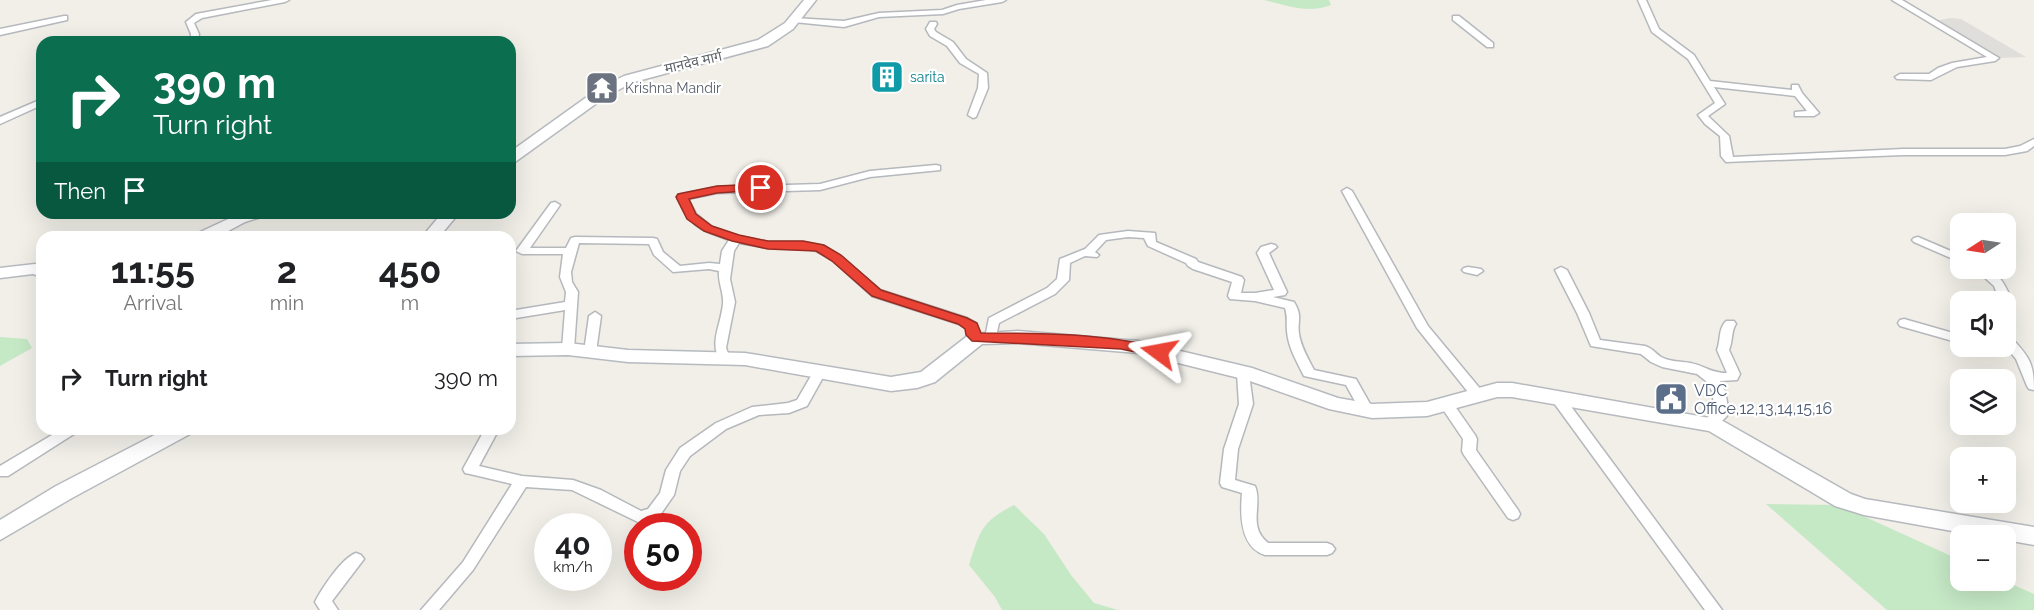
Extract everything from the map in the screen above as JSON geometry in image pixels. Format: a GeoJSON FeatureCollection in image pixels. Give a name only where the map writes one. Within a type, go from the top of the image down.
{"type":"FeatureCollection","features":[{"type":"Feature","properties":{"kind":"main road","name":"मानदेव मार्ग"},"geometry":{"type":"LineString","coordinates":[[516,155],[603,92],[629,79],[752,47],[774,37],[794,20],[810,0]]}},
{"type":"Feature","properties":{"kind":"main road"},"geometry":{"type":"LineString","coordinates":[[216,231],[239,219]]}},
{"type":"Feature","properties":{"kind":"main road"},"geometry":{"type":"LineString","coordinates":[[435,231],[446,219]]}},
{"type":"Feature","properties":{"kind":"main road"},"geometry":{"type":"LineString","coordinates":[[0,273],[36,269]]}},
{"type":"Feature","properties":{"kind":"main road"},"geometry":{"type":"LineString","coordinates":[[516,350],[568,349],[628,356],[745,359],[891,384],[917,381],[937,372],[969,343],[984,338],[1121,344],[1243,374],[1336,404],[1367,411],[1408,411],[1447,405],[1477,394],[1512,390],[1559,400],[1708,423],[1731,434],[1843,500],[1864,507],[2034,536]]}},
{"type":"Feature","properties":{"kind":"main road"},"geometry":{"type":"LineString","coordinates":[[0,531],[64,492],[172,435]]}},
{"type":"Feature","properties":{"kind":"street"},"geometry":{"type":"LineString","coordinates":[[195,36],[190,22],[199,15],[285,0]]}},
{"type":"Feature","properties":{"kind":"street"},"geometry":{"type":"LineString","coordinates":[[794,20],[844,24],[879,15],[943,12],[957,7],[1002,0]]}},
{"type":"Feature","properties":{"kind":"street"},"geometry":{"type":"LineString","coordinates":[[1642,0],[1655,30],[1691,57],[1720,104],[1705,112],[1703,118],[1723,132],[1726,156],[1730,160],[1893,152],[2005,152],[2024,149],[2034,142]]}},
{"type":"Feature","properties":{"kind":"street"},"geometry":{"type":"LineString","coordinates":[[1896,0],[1995,58],[1955,65],[1931,76],[1900,77]]}},
{"type":"Feature","properties":{"kind":"street"},"geometry":{"type":"LineString","coordinates":[[0,32],[64,18]]}},
{"type":"Feature","properties":{"kind":"street"},"geometry":{"type":"LineString","coordinates":[[1456,18],[1490,45]]}},
{"type":"Feature","properties":{"kind":"street"},"geometry":{"type":"LineString","coordinates":[[933,24],[930,29],[933,34],[950,44],[965,63],[983,73],[983,88],[973,115]]}},
{"type":"Feature","properties":{"kind":"street"},"geometry":{"type":"LineString","coordinates":[[1707,82],[1796,90],[1814,112],[1798,114]]}},
{"type":"Feature","properties":{"kind":"street"},"geometry":{"type":"LineString","coordinates":[[0,121],[36,107]]}},
{"type":"Feature","properties":{"kind":"street"},"geometry":{"type":"LineString","coordinates":[[936,168],[870,174],[820,187],[717,190],[682,197],[691,216],[708,229],[768,245],[803,245],[819,248],[836,258],[876,293],[963,321],[972,326],[973,335],[984,338],[993,321],[1051,291],[1063,280],[1064,261],[1084,252],[1091,255],[1103,237],[1128,234],[1151,235],[1149,239],[1152,244],[1192,261],[1197,267],[1238,280],[1234,296],[1255,297],[1290,305],[1295,319],[1292,323],[1294,340],[1309,373],[1351,382],[1367,411]]}},
{"type":"Feature","properties":{"kind":"street"},"geometry":{"type":"LineString","coordinates":[[1347,191],[1402,294],[1423,328],[1477,394]]}},
{"type":"Feature","properties":{"kind":"street"},"geometry":{"type":"LineString","coordinates":[[555,205],[522,252],[570,251]]}},
{"type":"Feature","properties":{"kind":"street"},"geometry":{"type":"LineString","coordinates":[[724,358],[720,348],[729,302],[724,279],[725,268],[728,251],[736,238]]}},
{"type":"Feature","properties":{"kind":"street"},"geometry":{"type":"LineString","coordinates":[[568,349],[572,292],[567,285],[564,265],[575,240],[653,241],[658,253],[677,270],[710,266],[725,268]]}},
{"type":"Feature","properties":{"kind":"street"},"geometry":{"type":"LineString","coordinates":[[1918,240],[1950,254]]}},
{"type":"Feature","properties":{"kind":"street"},"geometry":{"type":"LineString","coordinates":[[1255,297],[1281,292],[1263,253],[1264,249],[1271,247]]}},
{"type":"Feature","properties":{"kind":"street"},"geometry":{"type":"LineString","coordinates":[[1561,270],[1595,343],[1645,350],[1651,358],[1658,361],[1701,368],[1711,377],[1721,400],[1722,413],[1708,423]]}},
{"type":"Feature","properties":{"kind":"street"},"geometry":{"type":"LineString","coordinates":[[1993,279],[1999,284],[2002,291]]}},
{"type":"Feature","properties":{"kind":"street"},"geometry":{"type":"LineString","coordinates":[[516,314],[572,305]]}},
{"type":"Feature","properties":{"kind":"street"},"geometry":{"type":"LineString","coordinates":[[590,352],[595,316]]}},
{"type":"Feature","properties":{"kind":"street"},"geometry":{"type":"LineString","coordinates":[[1904,323],[1950,336]]}},
{"type":"Feature","properties":{"kind":"street"},"geometry":{"type":"LineString","coordinates":[[1711,377],[1727,378],[1734,374],[1723,350],[1727,327],[1730,324]]}},
{"type":"Feature","properties":{"kind":"street"},"geometry":{"type":"LineString","coordinates":[[2016,350],[2022,357],[2034,386]]}},
{"type":"Feature","properties":{"kind":"street"},"geometry":{"type":"LineString","coordinates":[[489,435],[470,469],[522,481],[573,485],[640,517],[653,514],[667,495],[673,470],[685,452],[721,426],[757,410],[789,408],[802,403],[820,372]]}},
{"type":"Feature","properties":{"kind":"street"},"geometry":{"type":"LineString","coordinates":[[1243,374],[1246,404],[1231,449],[1227,483],[1250,490],[1249,522],[1257,544],[1265,549],[1327,549]]}},
{"type":"Feature","properties":{"kind":"street"},"geometry":{"type":"LineString","coordinates":[[1559,400],[1714,610]]}},
{"type":"Feature","properties":{"kind":"street"},"geometry":{"type":"LineString","coordinates":[[1447,405],[1470,439],[1469,451],[1513,514]]}},
{"type":"Feature","properties":{"kind":"street"},"geometry":{"type":"LineString","coordinates":[[0,471],[3,472],[62,435]]}},
{"type":"Feature","properties":{"kind":"street"},"geometry":{"type":"LineString","coordinates":[[429,610],[468,566],[522,481]]}},
{"type":"Feature","properties":{"kind":"street"},"geometry":{"type":"LineString","coordinates":[[330,610],[323,602],[356,559]]}},
{"type":"Feature","properties":{"kind":"shaded area"},"geometry":{"type":"Polygon","coordinates":[[[1961,19],[2026,57],[1993,56],[1935,21],[1961,19]]]}},
{"type":"Feature","properties":{"kind":"green space"},"geometry":{"type":"Polygon","coordinates":[[[1264,0],[1329,0],[1331,5],[1305,9],[1264,0]]]}},
{"type":"Feature","properties":{"kind":"green space"},"geometry":{"type":"Polygon","coordinates":[[[0,337],[27,339],[32,348],[0,366],[0,337]]]}},
{"type":"Feature","properties":{"kind":"green space"},"geometry":{"type":"Polygon","coordinates":[[[1766,504],[1839,505],[1950,555],[1950,591],[2016,591],[2016,586],[2034,594],[2034,610],[1887,610],[1766,504]]]}},
{"type":"Feature","properties":{"kind":"green space"},"geometry":{"type":"Polygon","coordinates":[[[1014,505],[1044,534],[1071,575],[1094,603],[1118,610],[1002,610],[995,597],[969,565],[979,536],[988,522],[1014,505]]]}},
{"type":"Feature","properties":{"kind":"place","name":"sarita"},"geometry":{"type":"Point","coordinates":[887,77]}},
{"type":"Feature","properties":{"kind":"place","name":"Krishna Mandir"},"geometry":{"type":"Point","coordinates":[602,88]}},
{"type":"Feature","properties":{"kind":"place","name":"VDC Office,12,13,14,15,16"},"geometry":{"type":"Point","coordinates":[1671,399]}},
{"type":"Feature","properties":{"kind":"route"},"geometry":{"type":"LineString","coordinates":[[761,188],[717,190],[682,197],[691,216],[708,229],[768,245],[803,245],[819,248],[836,258],[864,285],[876,293],[963,321],[972,326],[973,335],[977,338],[1121,344],[1159,352]]}}]}
